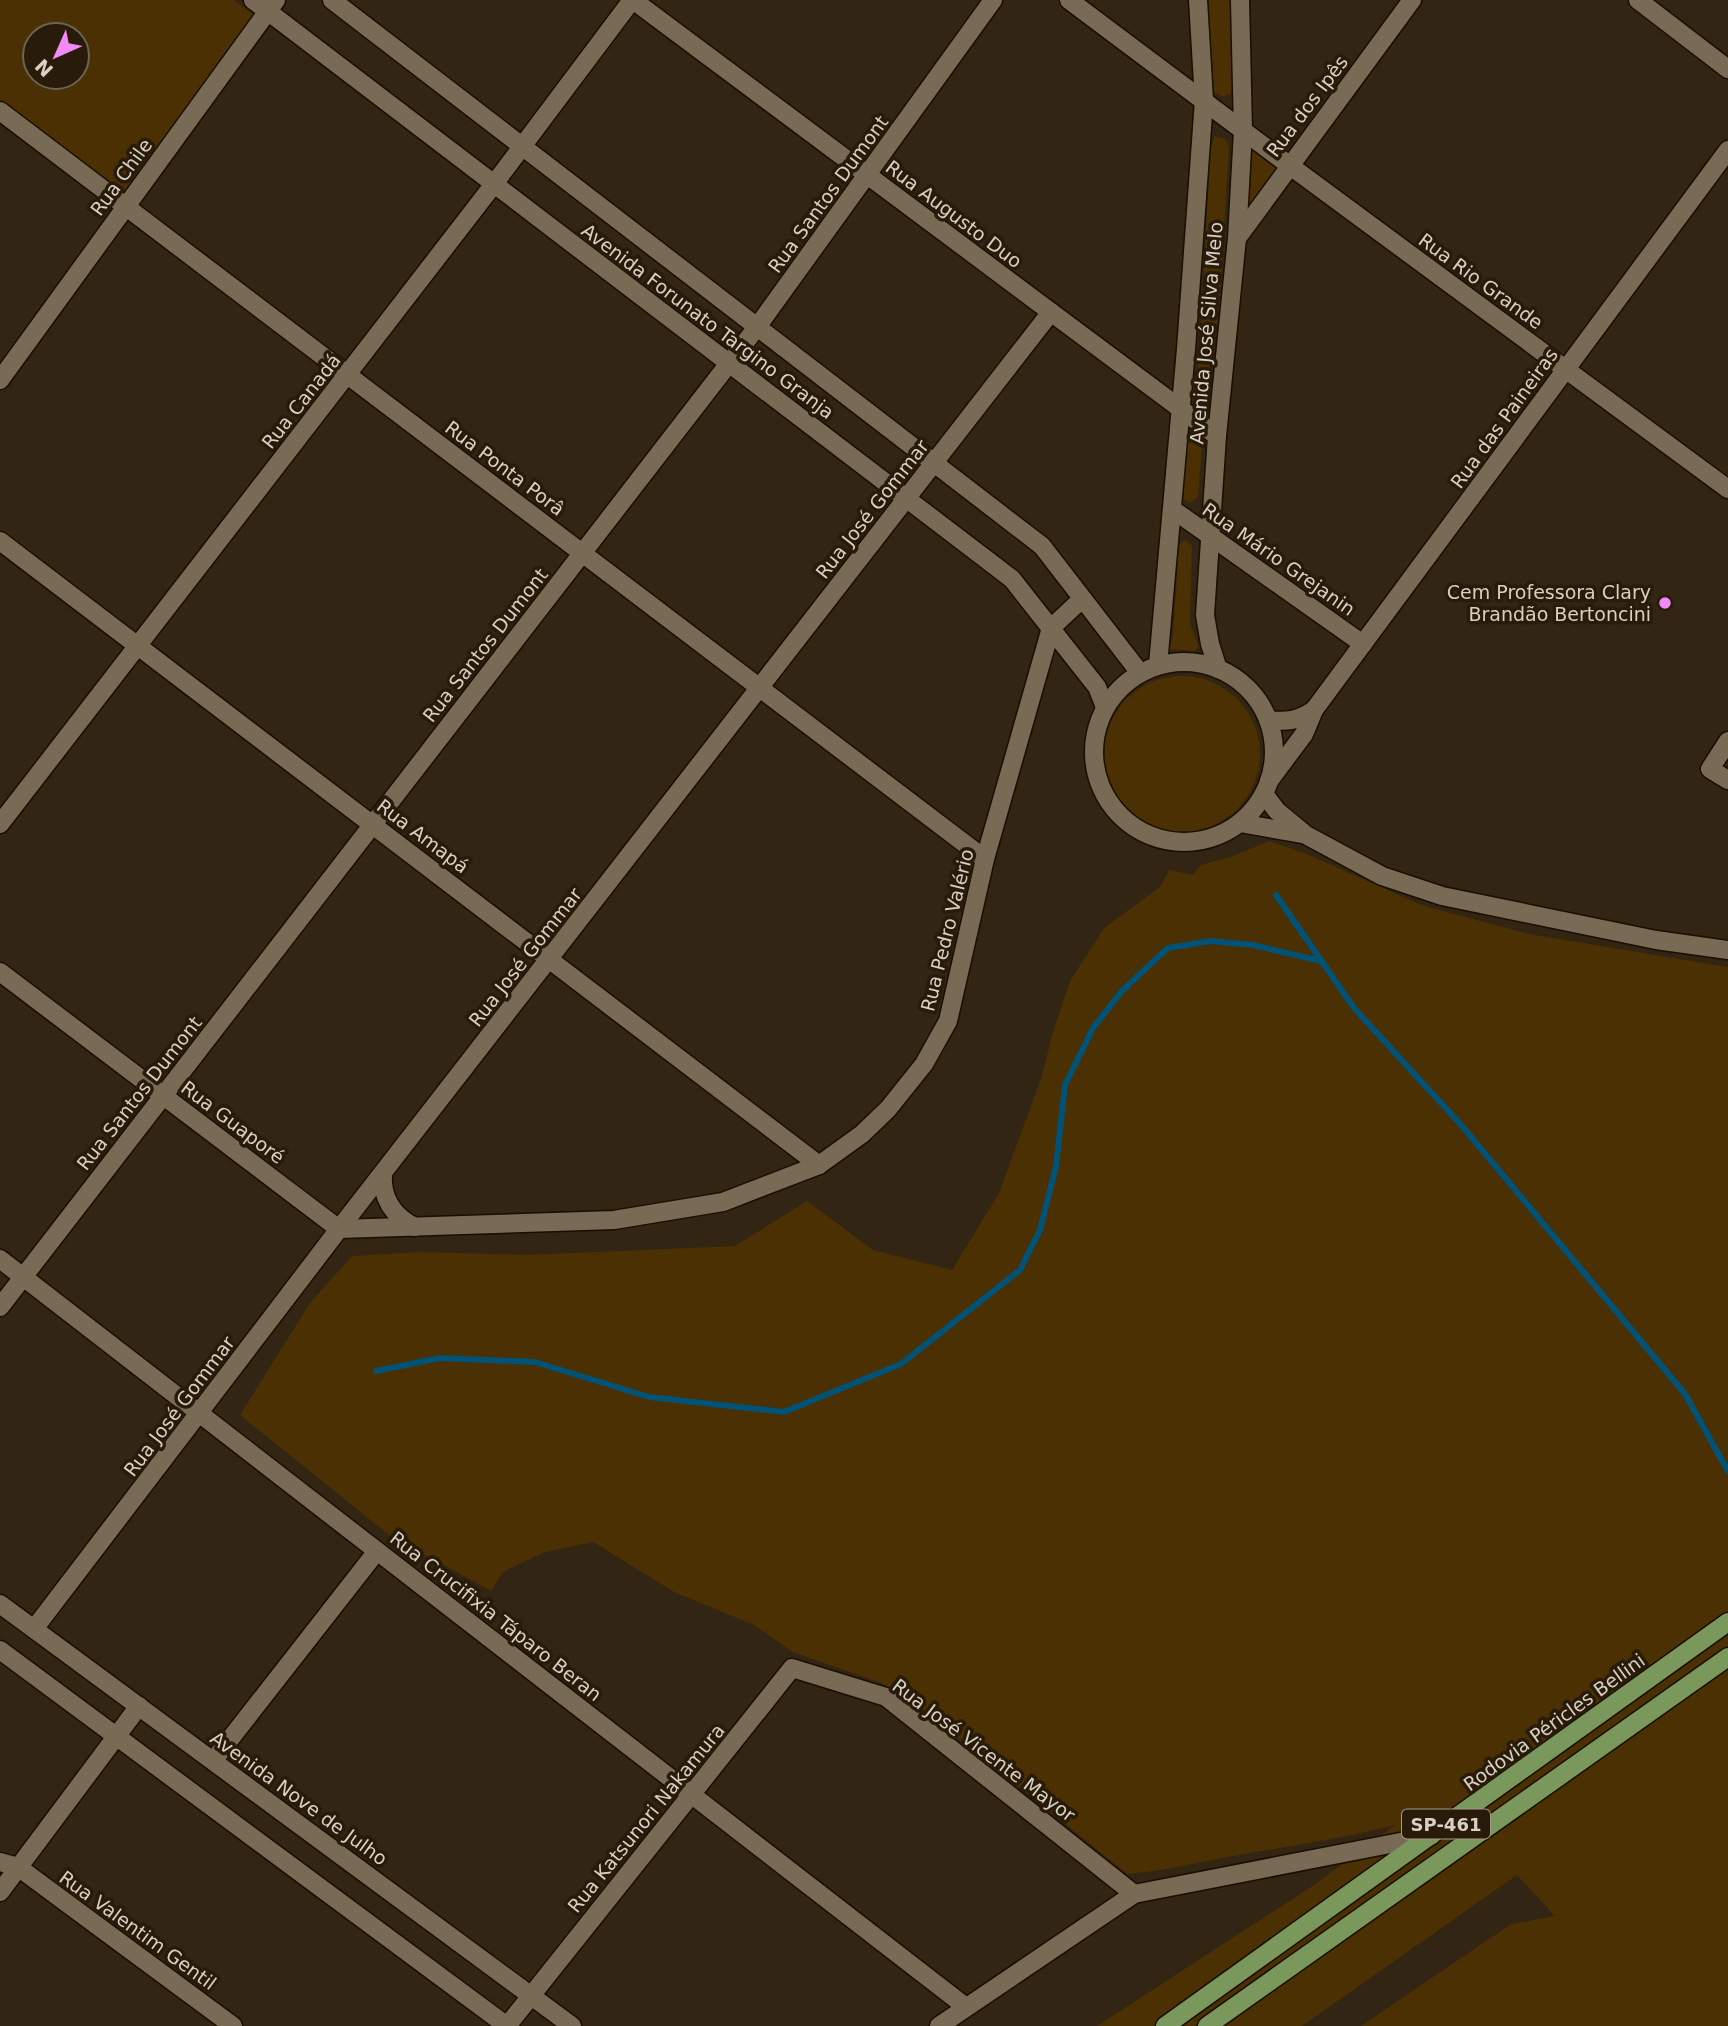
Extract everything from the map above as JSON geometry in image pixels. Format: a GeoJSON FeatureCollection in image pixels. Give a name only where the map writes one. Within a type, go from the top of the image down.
{"type":"FeatureCollection","features":[{"type":"Feature","properties":{"kind":"main road","name":"Rodovia Péricles Bellini"},"geometry":{"type":"LineString","coordinates":[[1165,2026],[1728,1622]]}},
{"type":"Feature","properties":{"kind":"main road","name":"SP-461"},"geometry":{"type":"LineString","coordinates":[[1207,2026],[1728,1657]]}},
{"type":"Feature","properties":{"kind":"street","name":"Avenida Forunato Targino Granja"},"geometry":{"type":"LineString","coordinates":[[253,0],[272,6],[494,184],[1012,579],[1097,687],[1105,706]]}},
{"type":"Feature","properties":{"kind":"street","name":"Avenida Forunato Targino Granja"},"geometry":{"type":"LineString","coordinates":[[332,0],[1042,546],[1140,673]]}},
{"type":"Feature","properties":{"kind":"street","name":"Rua Canadá"},"geometry":{"type":"LineString","coordinates":[[0,824],[348,375],[633,0]]}},
{"type":"Feature","properties":{"kind":"street","name":"Rua Augusto Duo"},"geometry":{"type":"LineString","coordinates":[[633,0],[1217,436]]}},
{"type":"Feature","properties":{"kind":"street","name":"Rua Santos Dumont"},"geometry":{"type":"LineString","coordinates":[[0,1307],[757,327],[993,0]]}},
{"type":"Feature","properties":{"kind":"street"},"geometry":{"type":"LineString","coordinates":[[1069,0],[1204,100]]}},
{"type":"Feature","properties":{"kind":"street","name":"Avenida José Silva Melo"},"geometry":{"type":"LineString","coordinates":[[1158,666],[1204,100],[1198,0]]}},
{"type":"Feature","properties":{"kind":"street","name":"Avenida José Silva Melo"},"geometry":{"type":"LineString","coordinates":[[1218,669],[1210,645],[1205,615],[1217,436],[1237,238],[1243,131],[1240,0]]}},
{"type":"Feature","properties":{"kind":"street","name":"Rua dos Ipês"},"geometry":{"type":"LineString","coordinates":[[1237,238],[1412,0]]}},
{"type":"Feature","properties":{"kind":"street"},"geometry":{"type":"LineString","coordinates":[[1638,0],[1728,69]]}},
{"type":"Feature","properties":{"kind":"street","name":"Rua Chile"},"geometry":{"type":"LineString","coordinates":[[0,380],[272,6]]}},
{"type":"Feature","properties":{"kind":"street","name":"Rua Rio Grande"},"geometry":{"type":"LineString","coordinates":[[1204,100],[1728,489]]}},
{"type":"Feature","properties":{"kind":"street","name":"Rua Ponta Porâ"},"geometry":{"type":"LineString","coordinates":[[0,111],[985,859]]}},
{"type":"Feature","properties":{"kind":"street","name":"Rua das Paineiras"},"geometry":{"type":"LineString","coordinates":[[1266,787],[1304,734],[1314,710],[1728,150]]}},
{"type":"Feature","properties":{"kind":"street","name":"Rua José Gommar"},"geometry":{"type":"LineString","coordinates":[[34,1629],[383,1173],[1051,312]]}},
{"type":"Feature","properties":{"kind":"street","name":"Rua Mário Grejanin"},"geometry":{"type":"LineString","coordinates":[[1172,509],[1363,644]]}},
{"type":"Feature","properties":{"kind":"street","name":"Rua Amapá"},"geometry":{"type":"LineString","coordinates":[[0,541],[818,1165]]}},
{"type":"Feature","properties":{"kind":"street"},"geometry":{"type":"LineString","coordinates":[[1051,628],[1082,599]]}},
{"type":"Feature","properties":{"kind":"street","name":"Rua Pedro Valério"},"geometry":{"type":"LineString","coordinates":[[340,1229],[614,1220],[723,1202],[818,1165],[862,1134],[888,1108],[924,1064],[948,1021],[985,859],[1051,628]]}},
{"type":"Feature","properties":{"kind":"street"},"geometry":{"type":"LineString","coordinates":[[1178,662],[1198,663],[1218,669],[1239,681],[1256,699],[1268,720],[1273,740],[1273,761],[1266,787],[1253,810],[1240,823],[1216,836],[1189,842],[1161,839],[1136,828],[1115,810],[1101,787],[1094,760],[1096,733],[1105,706],[1120,688],[1140,673],[1158,666],[1178,662]]}},
{"type":"Feature","properties":{"kind":"street"},"geometry":{"type":"LineString","coordinates":[[1268,720],[1301,720],[1314,710]]}},
{"type":"Feature","properties":{"kind":"street"},"geometry":{"type":"LineString","coordinates":[[1728,741],[1710,769],[1728,780]]}},
{"type":"Feature","properties":{"kind":"street"},"geometry":{"type":"LineString","coordinates":[[1266,787],[1277,811],[1306,835],[1382,876],[1442,896],[1656,940],[1728,950]]}},
{"type":"Feature","properties":{"kind":"street"},"geometry":{"type":"LineString","coordinates":[[1240,823],[1306,835]]}},
{"type":"Feature","properties":{"kind":"street","name":"Rua Guaporé"},"geometry":{"type":"LineString","coordinates":[[0,972],[340,1229]]}},
{"type":"Feature","properties":{"kind":"street"},"geometry":{"type":"LineString","coordinates":[[383,1173],[384,1191],[390,1207],[415,1227]]}},
{"type":"Feature","properties":{"kind":"street","name":"Rua Crucifixia Táparo Beran"},"geometry":{"type":"LineString","coordinates":[[0,1259],[966,2007]]}},
{"type":"Feature","properties":{"kind":"street"},"geometry":{"type":"LineString","coordinates":[[214,1760],[377,1551]]}},
{"type":"Feature","properties":{"kind":"street","name":"Avenida Nove de Julho"},"geometry":{"type":"LineString","coordinates":[[3,1613],[34,1629],[572,2026]]}},
{"type":"Feature","properties":{"kind":"street"},"geometry":{"type":"LineString","coordinates":[[0,1650],[507,2026]]}},
{"type":"Feature","properties":{"kind":"street","name":"Rua Katsunori Nakamura"},"geometry":{"type":"LineString","coordinates":[[507,2026],[792,1668]]}},
{"type":"Feature","properties":{"kind":"street","name":"Rua José Vicente Mayor"},"geometry":{"type":"LineString","coordinates":[[792,1668],[886,1697],[1134,1894]]}},
{"type":"Feature","properties":{"kind":"street"},"geometry":{"type":"LineString","coordinates":[[0,1892],[139,1706]]}},
{"type":"Feature","properties":{"kind":"street"},"geometry":{"type":"LineString","coordinates":[[939,2026],[1134,1894],[1430,1836]]}},
{"type":"Feature","properties":{"kind":"street"},"geometry":{"type":"LineString","coordinates":[[0,1862],[18,1867]]}},
{"type":"Feature","properties":{"kind":"street","name":"Rua Valentim Gentil"},"geometry":{"type":"LineString","coordinates":[[18,1867],[232,2025]]}},
{"type":"Feature","properties":{"kind":"shaded area"},"geometry":{"type":"Polygon","coordinates":[[[0,0],[234,0],[254,15],[123,193],[0,102],[0,0]]]}},
{"type":"Feature","properties":{"kind":"shaded area"},"geometry":{"type":"Polygon","coordinates":[[[1207,0],[1230,0],[1234,82],[1231,93],[1223,97],[1214,92],[1207,0]]]}},
{"type":"Feature","properties":{"kind":"shaded area"},"geometry":{"type":"Polygon","coordinates":[[[1214,136],[1225,139],[1229,147],[1220,295],[1209,402],[1202,407],[1193,401],[1200,354],[1210,155],[1214,136]]]}},
{"type":"Feature","properties":{"kind":"shaded area"},"geometry":{"type":"Polygon","coordinates":[[[1248,140],[1283,167],[1243,223],[1248,140]]]}},
{"type":"Feature","properties":{"kind":"shaded area"},"geometry":{"type":"Polygon","coordinates":[[[1194,438],[1202,446],[1198,497],[1190,503],[1181,498],[1188,441],[1194,438]]]}},
{"type":"Feature","properties":{"kind":"shaded area"},"geometry":{"type":"Polygon","coordinates":[[[1186,540],[1192,546],[1190,624],[1198,644],[1196,651],[1169,649],[1173,636],[1179,544],[1186,540]]]}},
{"type":"Feature","properties":{"kind":"shaded area"},"geometry":{"type":"Polygon","coordinates":[[[1182,676],[1212,682],[1237,699],[1254,724],[1260,754],[1254,784],[1237,809],[1212,826],[1182,832],[1152,826],[1127,809],[1110,784],[1104,754],[1110,724],[1127,699],[1152,682],[1182,676]]]}},
{"type":"Feature","properties":{"kind":"shaded area"},"geometry":{"type":"Polygon","coordinates":[[[1269,841],[1307,854],[1421,905],[1529,934],[1728,967],[1728,2026],[1361,2026],[1511,1924],[1555,1916],[1517,1875],[1302,2026],[1097,2026],[1314,1885],[1395,1825],[1320,1841],[1127,1874],[928,1712],[881,1683],[793,1652],[754,1625],[674,1592],[593,1542],[545,1552],[503,1572],[491,1591],[389,1535],[240,1415],[310,1303],[352,1256],[420,1252],[526,1255],[735,1246],[807,1201],[873,1250],[952,1270],[999,1193],[1042,1076],[1070,981],[1104,928],[1160,887],[1169,870],[1193,875],[1201,865],[1233,856],[1269,841]]]}},
{"type":"Feature","properties":{"kind":"waterway"},"geometry":{"type":"LineString","coordinates":[[1276,895],[1354,1008],[1462,1126],[1685,1394],[1728,1471]]}},
{"type":"Feature","properties":{"kind":"waterway"},"geometry":{"type":"LineString","coordinates":[[376,1371],[440,1358],[535,1362],[649,1397],[784,1412],[901,1364],[1020,1270],[1040,1230],[1056,1166],[1065,1085],[1093,1028],[1121,992],[1168,948],[1211,941],[1253,945],[1321,961]]}},
{"type":"Feature","properties":{"kind":"place","name":"Cem Professora Clary Brandão Bertoncini"},"geometry":{"type":"Point","coordinates":[1665,603]}}]}
